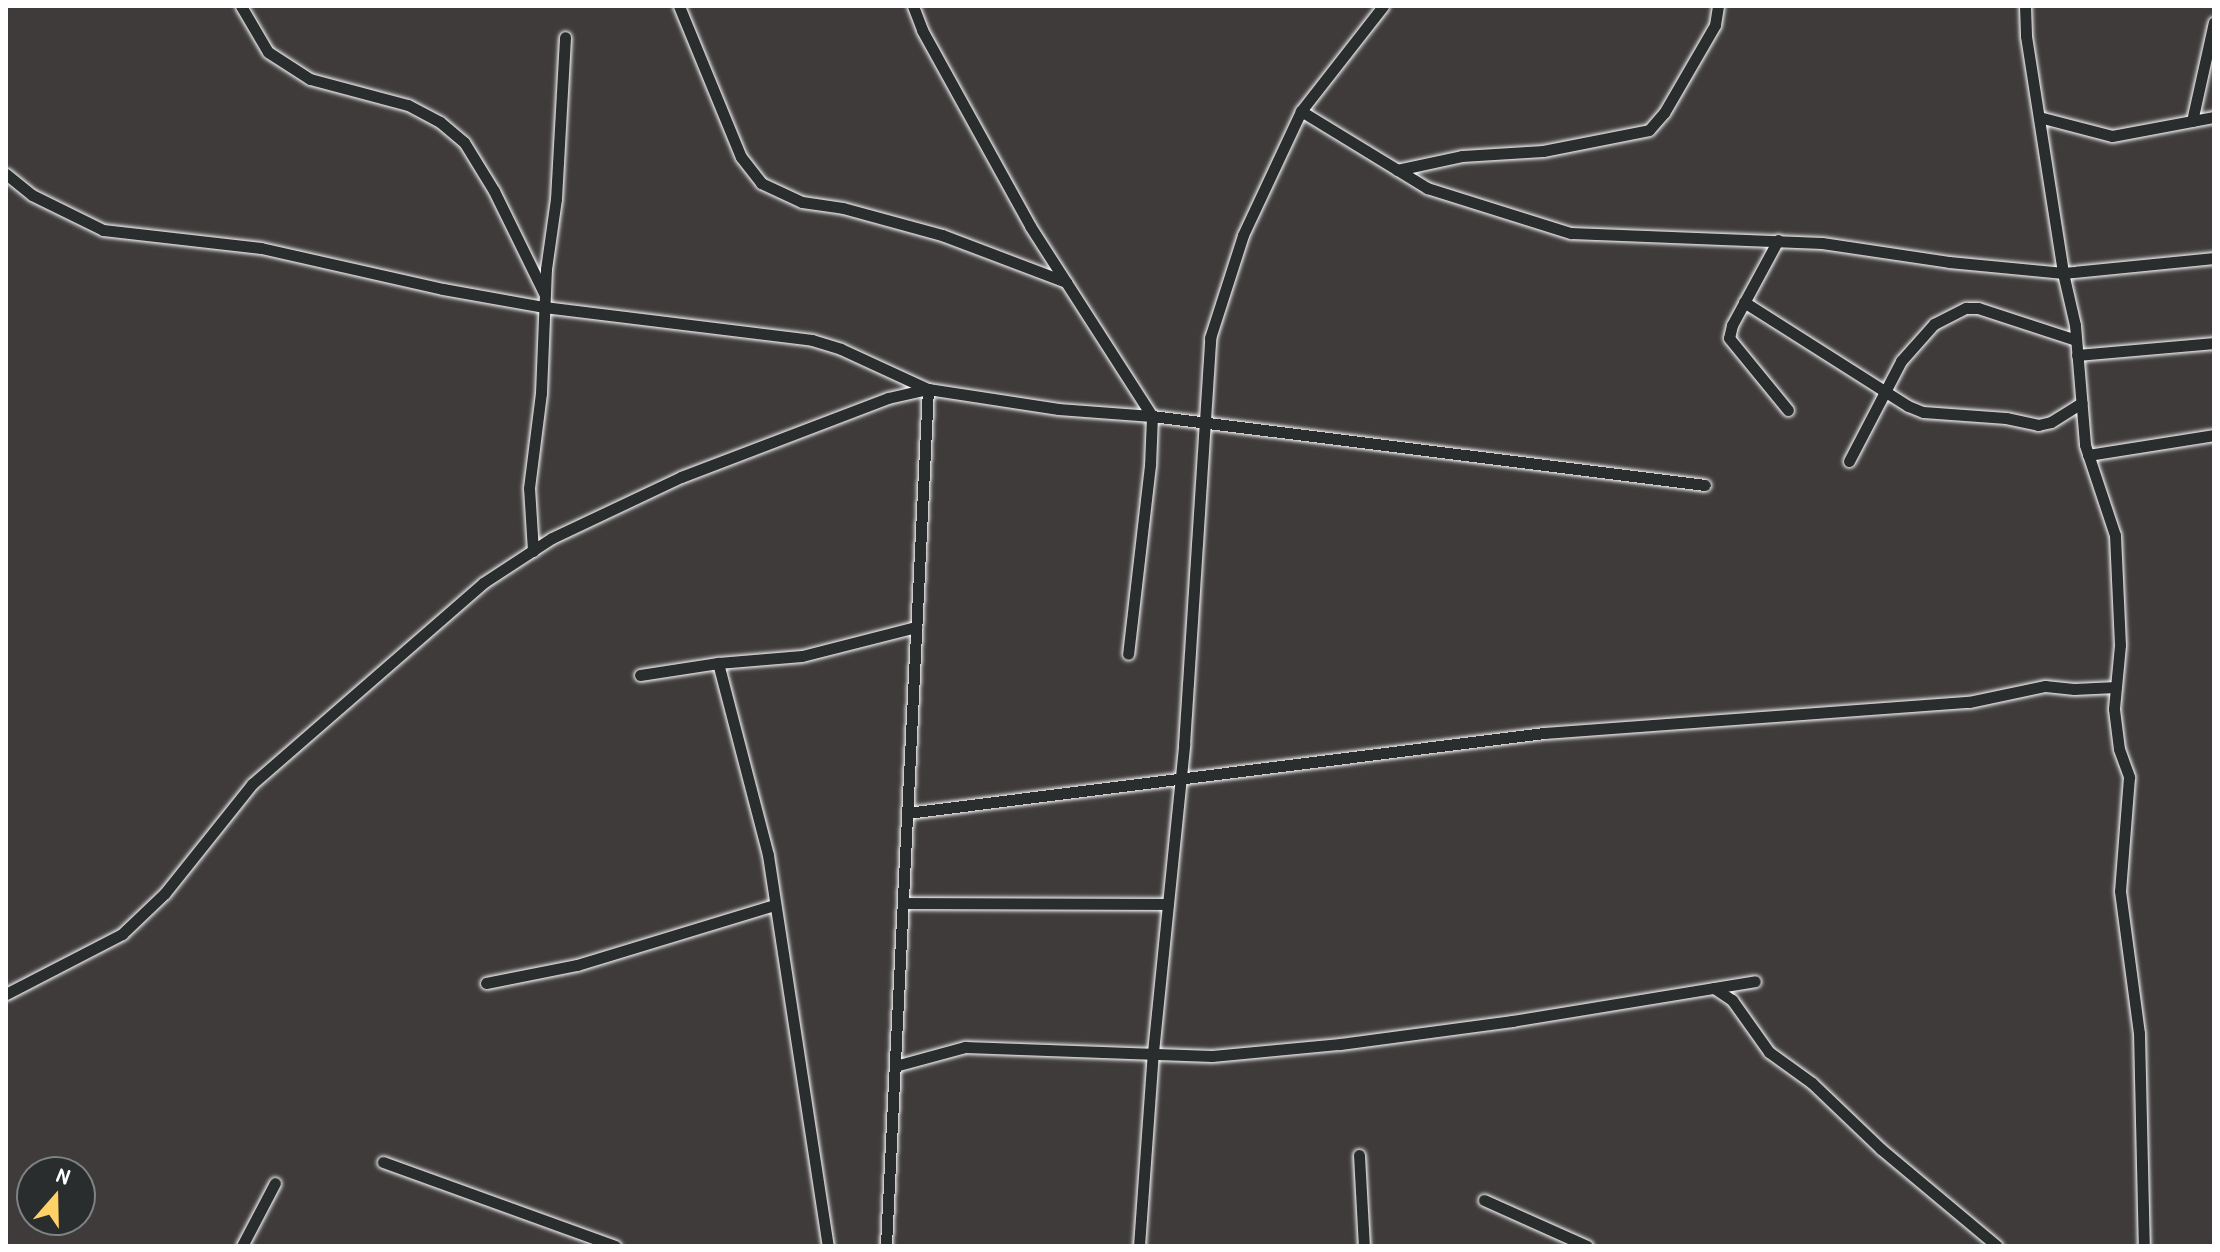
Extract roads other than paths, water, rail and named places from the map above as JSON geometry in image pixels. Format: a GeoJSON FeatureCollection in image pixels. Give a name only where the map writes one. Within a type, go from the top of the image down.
{"type":"FeatureCollection","features":[{"type":"Feature","properties":{"kind":"street"},"geometry":{"type":"LineString","coordinates":[[241,6],[268,52],[310,79],[408,105],[440,122],[464,142],[494,191],[544,293]]}},
{"type":"Feature","properties":{"kind":"street"},"geometry":{"type":"LineString","coordinates":[[679,6],[741,157],[761,183],[802,202],[843,208],[942,235],[1066,282]]}},
{"type":"Feature","properties":{"kind":"street"},"geometry":{"type":"LineString","coordinates":[[913,6],[922,30],[1030,226],[1152,416],[1150,465],[1128,654]]}},
{"type":"Feature","properties":{"kind":"street"},"geometry":{"type":"LineString","coordinates":[[1139,1246],[1153,1052],[1180,781],[1210,338],[1243,235],[1301,111],[1383,6]]}},
{"type":"Feature","properties":{"kind":"street"},"geometry":{"type":"LineString","coordinates":[[1397,170],[1462,156],[1543,151],[1649,130],[1664,113],[1715,25],[1718,6]]}},
{"type":"Feature","properties":{"kind":"street"},"geometry":{"type":"LineString","coordinates":[[2025,6],[2039,117],[2076,340],[2088,455],[2115,535],[2120,625],[2115,726],[2129,777],[2120,891],[2139,1033],[2144,1246]]}},
{"type":"Feature","properties":{"kind":"street"},"geometry":{"type":"LineString","coordinates":[[2192,121],[2214,22]]}},
{"type":"Feature","properties":{"kind":"street"},"geometry":{"type":"LineString","coordinates":[[533,551],[529,488],[541,393],[544,293],[556,199],[565,37]]}},
{"type":"Feature","properties":{"kind":"street"},"geometry":{"type":"LineString","coordinates":[[1301,111],[1427,188],[1571,233],[1702,240],[1778,240],[2063,273],[2214,258]]}},
{"type":"Feature","properties":{"kind":"street"},"geometry":{"type":"LineString","coordinates":[[2039,117],[2112,136],[2214,117]]}},
{"type":"Feature","properties":{"kind":"street"},"geometry":{"type":"LineString","coordinates":[[6,174],[32,195],[103,230],[261,248],[443,289],[544,307],[812,340],[841,349],[928,389],[1071,411],[1152,416],[1705,485]]}},
{"type":"Feature","properties":{"kind":"street"},"geometry":{"type":"LineString","coordinates":[[1778,240],[1744,302],[1729,338],[1788,410]]}},
{"type":"Feature","properties":{"kind":"street"},"geometry":{"type":"LineString","coordinates":[[1744,302],[1886,393],[1923,412],[2006,418],[2038,425],[2051,422],[2082,403]]}},
{"type":"Feature","properties":{"kind":"street"},"geometry":{"type":"LineString","coordinates":[[1849,461],[1901,361],[1934,324],[1966,308],[1995,311],[2076,340]]}},
{"type":"Feature","properties":{"kind":"street"},"geometry":{"type":"LineString","coordinates":[[2077,355],[2214,343]]}},
{"type":"Feature","properties":{"kind":"street"},"geometry":{"type":"LineString","coordinates":[[6,994],[122,934],[165,893],[252,784],[483,583],[533,551],[652,491],[851,409],[928,389]]}},
{"type":"Feature","properties":{"kind":"street"},"geometry":{"type":"LineString","coordinates":[[886,1246],[928,389]]}},
{"type":"Feature","properties":{"kind":"street"},"geometry":{"type":"LineString","coordinates":[[2088,455],[2214,435]]}},
{"type":"Feature","properties":{"kind":"street"},"geometry":{"type":"LineString","coordinates":[[640,675],[718,663],[802,656],[916,627]]}},
{"type":"Feature","properties":{"kind":"street"},"geometry":{"type":"LineString","coordinates":[[718,663],[768,855],[828,1246]]}},
{"type":"Feature","properties":{"kind":"street"},"geometry":{"type":"LineString","coordinates":[[907,813],[1544,733],[1969,702],[2045,686],[2074,689],[2116,687]]}},
{"type":"Feature","properties":{"kind":"street"},"geometry":{"type":"LineString","coordinates":[[903,903],[1168,904]]}},
{"type":"Feature","properties":{"kind":"street"},"geometry":{"type":"LineString","coordinates":[[486,983],[577,965],[775,905]]}},
{"type":"Feature","properties":{"kind":"street"},"geometry":{"type":"LineString","coordinates":[[895,1066],[965,1047],[1212,1056],[1340,1044],[1512,1021],[1755,981]]}},
{"type":"Feature","properties":{"kind":"street"},"geometry":{"type":"LineString","coordinates":[[1714,988],[1732,1000],[1769,1052],[1812,1083],[1881,1149],[1997,1246]]}},
{"type":"Feature","properties":{"kind":"street"},"geometry":{"type":"LineString","coordinates":[[1359,1155],[1364,1246]]}},
{"type":"Feature","properties":{"kind":"street"},"geometry":{"type":"LineString","coordinates":[[383,1162],[615,1246]]}},
{"type":"Feature","properties":{"kind":"street"},"geometry":{"type":"LineString","coordinates":[[242,1246],[275,1183]]}},
{"type":"Feature","properties":{"kind":"street"},"geometry":{"type":"LineString","coordinates":[[1484,1200],[1587,1246]]}}]}
